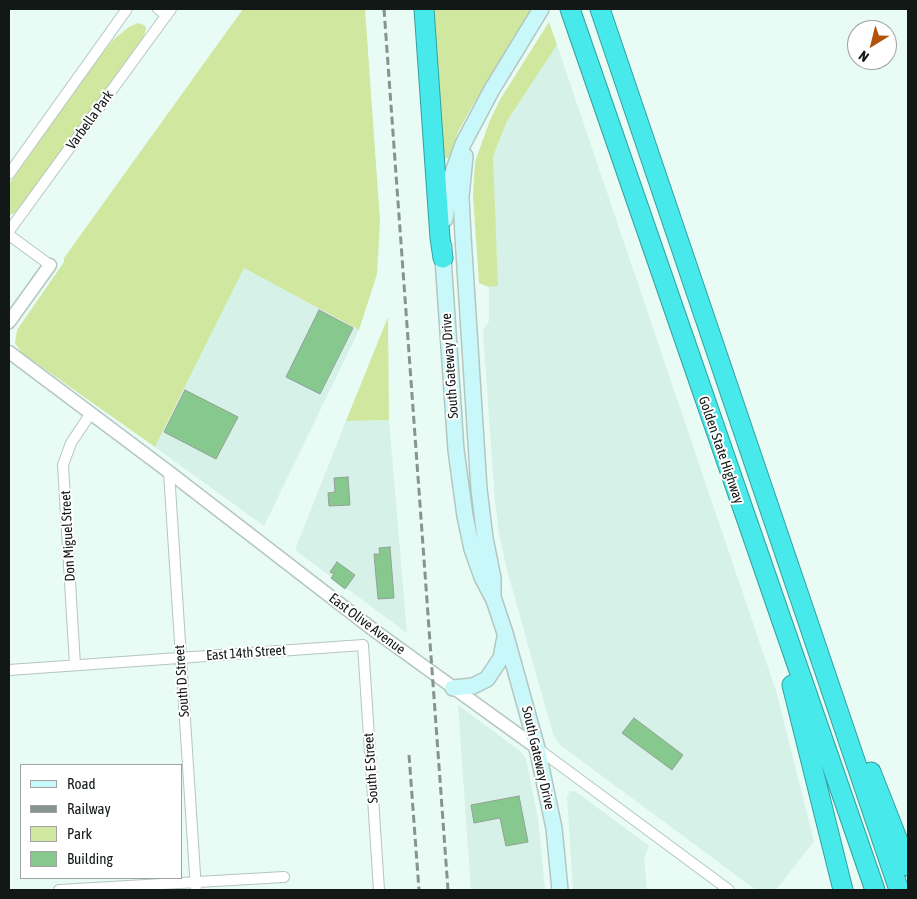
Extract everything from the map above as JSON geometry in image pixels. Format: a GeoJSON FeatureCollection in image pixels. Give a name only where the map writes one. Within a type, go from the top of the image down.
{"type":"FeatureCollection","features":[{"type":"Feature","properties":{"kind":"highway"},"geometry":{"type":"LineString","coordinates":[[424,9],[443,258]]}},
{"type":"Feature","properties":{"kind":"highway","name":"Golden State Highway"},"geometry":{"type":"LineString","coordinates":[[570,9],[875,890]]}},
{"type":"Feature","properties":{"kind":"highway","name":"Golden State Highway"},"geometry":{"type":"LineString","coordinates":[[600,9],[898,890]]}},
{"type":"Feature","properties":{"kind":"highway"},"geometry":{"type":"LineString","coordinates":[[787,559],[908,866]]}},
{"type":"Feature","properties":{"kind":"highway"},"geometry":{"type":"LineString","coordinates":[[762,565],[843,890]]}},
{"type":"Feature","properties":{"kind":"main road","name":"South Gateway Drive"},"geometry":{"type":"LineString","coordinates":[[540,9],[491,91],[457,159],[448,192],[443,258],[456,450],[465,516],[472,549],[482,577],[494,600],[505,633],[537,748],[554,828],[560,890]]}},
{"type":"Feature","properties":{"kind":"main road","name":"South Gateway Drive"},"geometry":{"type":"LineString","coordinates":[[471,130],[464,162],[462,197],[479,489],[485,538],[493,578],[494,600]]}},
{"type":"Feature","properties":{"kind":"main road"},"geometry":{"type":"LineString","coordinates":[[446,308],[469,307]]}},
{"type":"Feature","properties":{"kind":"main road"},"geometry":{"type":"LineString","coordinates":[[452,688],[473,686],[487,679],[501,658],[505,633]]}},
{"type":"Feature","properties":{"kind":"street"},"geometry":{"type":"LineString","coordinates":[[9,174],[128,9]]}},
{"type":"Feature","properties":{"kind":"street"},"geometry":{"type":"LineString","coordinates":[[158,9],[169,12]]}},
{"type":"Feature","properties":{"kind":"street","name":"Varbella Park"},"geometry":{"type":"LineString","coordinates":[[9,233],[169,12]]}},
{"type":"Feature","properties":{"kind":"street"},"geometry":{"type":"LineString","coordinates":[[9,233],[50,265],[9,322]]}},
{"type":"Feature","properties":{"kind":"street","name":"East Olive Avenue"},"geometry":{"type":"LineString","coordinates":[[9,352],[169,472],[375,631],[729,890]]}},
{"type":"Feature","properties":{"kind":"street","name":"Don Miguel Street"},"geometry":{"type":"LineString","coordinates":[[75,665],[63,465],[71,443],[91,413]]}},
{"type":"Feature","properties":{"kind":"street","name":"South D Street"},"geometry":{"type":"LineString","coordinates":[[169,472],[196,886]]}},
{"type":"Feature","properties":{"kind":"street"},"geometry":{"type":"LineString","coordinates":[[363,645],[375,631]]}},
{"type":"Feature","properties":{"kind":"street","name":"East 14th Street"},"geometry":{"type":"LineString","coordinates":[[9,670],[363,645]]}},
{"type":"Feature","properties":{"kind":"street","name":"South E Street"},"geometry":{"type":"LineString","coordinates":[[363,645],[379,890]]}},
{"type":"Feature","properties":{"kind":"street"},"geometry":{"type":"LineString","coordinates":[[59,890],[196,886],[284,877]]}},
{"type":"Feature","properties":{"kind":"shaded area"},"geometry":{"type":"Polygon","coordinates":[[[557,45],[776,691],[814,841],[776,890],[756,890],[559,744],[553,734],[507,570],[499,533],[495,501],[483,331],[489,321],[489,287],[498,286],[492,160],[508,119],[557,45]]]}},
{"type":"Feature","properties":{"kind":"shaded area"},"geometry":{"type":"Polygon","coordinates":[[[244,268],[359,330],[264,526],[155,447],[244,268]]]}},
{"type":"Feature","properties":{"kind":"shaded area"},"geometry":{"type":"Polygon","coordinates":[[[389,420],[407,633],[295,550],[346,421],[389,420]]]}},
{"type":"Feature","properties":{"kind":"shaded area"},"geometry":{"type":"Polygon","coordinates":[[[458,705],[520,751],[526,759],[538,818],[545,890],[471,890],[458,705]]]}},
{"type":"Feature","properties":{"kind":"shaded area"},"geometry":{"type":"Polygon","coordinates":[[[570,791],[575,791],[649,846],[644,858],[647,890],[573,890],[567,797],[570,791]]]}},
{"type":"Feature","properties":{"kind":"green space"},"geometry":{"type":"Polygon","coordinates":[[[243,9],[365,9],[380,221],[377,274],[359,330],[244,268],[155,447],[22,353],[15,343],[17,330],[64,262],[64,258],[243,9]]]}},
{"type":"Feature","properties":{"kind":"green space"},"geometry":{"type":"Polygon","coordinates":[[[433,9],[531,9],[471,108],[458,132],[449,158],[443,159],[433,9]]]}},
{"type":"Feature","properties":{"kind":"green space"},"geometry":{"type":"Polygon","coordinates":[[[549,22],[557,45],[507,121],[493,157],[498,286],[489,287],[479,283],[473,196],[475,162],[490,120],[501,98],[549,22]]]}},
{"type":"Feature","properties":{"kind":"green space"},"geometry":{"type":"Polygon","coordinates":[[[138,23],[146,28],[144,37],[19,209],[9,215],[9,184],[99,57],[114,39],[129,27],[138,23]]]}},
{"type":"Feature","properties":{"kind":"green space"},"geometry":{"type":"Polygon","coordinates":[[[388,317],[389,420],[346,421],[388,317]]]}},
{"type":"Feature","properties":{"kind":"building"},"geometry":{"type":"Polygon","coordinates":[[[319,310],[353,328],[320,394],[286,377],[319,310]]]}},
{"type":"Feature","properties":{"kind":"building"},"geometry":{"type":"Polygon","coordinates":[[[185,390],[238,417],[216,459],[164,432],[185,390]]]}},
{"type":"Feature","properties":{"kind":"building"},"geometry":{"type":"Polygon","coordinates":[[[348,477],[350,505],[329,506],[328,493],[335,492],[334,478],[348,477]]]}},
{"type":"Feature","properties":{"kind":"building"},"geometry":{"type":"Polygon","coordinates":[[[390,547],[394,598],[378,599],[374,554],[380,554],[379,548],[390,547]]]}},
{"type":"Feature","properties":{"kind":"building"},"geometry":{"type":"Polygon","coordinates":[[[337,562],[355,575],[345,589],[331,578],[334,574],[330,572],[337,562]]]}},
{"type":"Feature","properties":{"kind":"building"},"geometry":{"type":"Polygon","coordinates":[[[634,718],[683,755],[672,770],[622,733],[634,718]]]}},
{"type":"Feature","properties":{"kind":"building"},"geometry":{"type":"Polygon","coordinates":[[[519,796],[528,842],[506,846],[500,818],[474,823],[471,805],[519,796]]]}},
{"type":"Feature","properties":{"kind":"railway"},"geometry":{"type":"LineString","coordinates":[[384,9],[448,890]]}},
{"type":"Feature","properties":{"kind":"railway"},"geometry":{"type":"LineString","coordinates":[[409,755],[419,890]]}}]}
